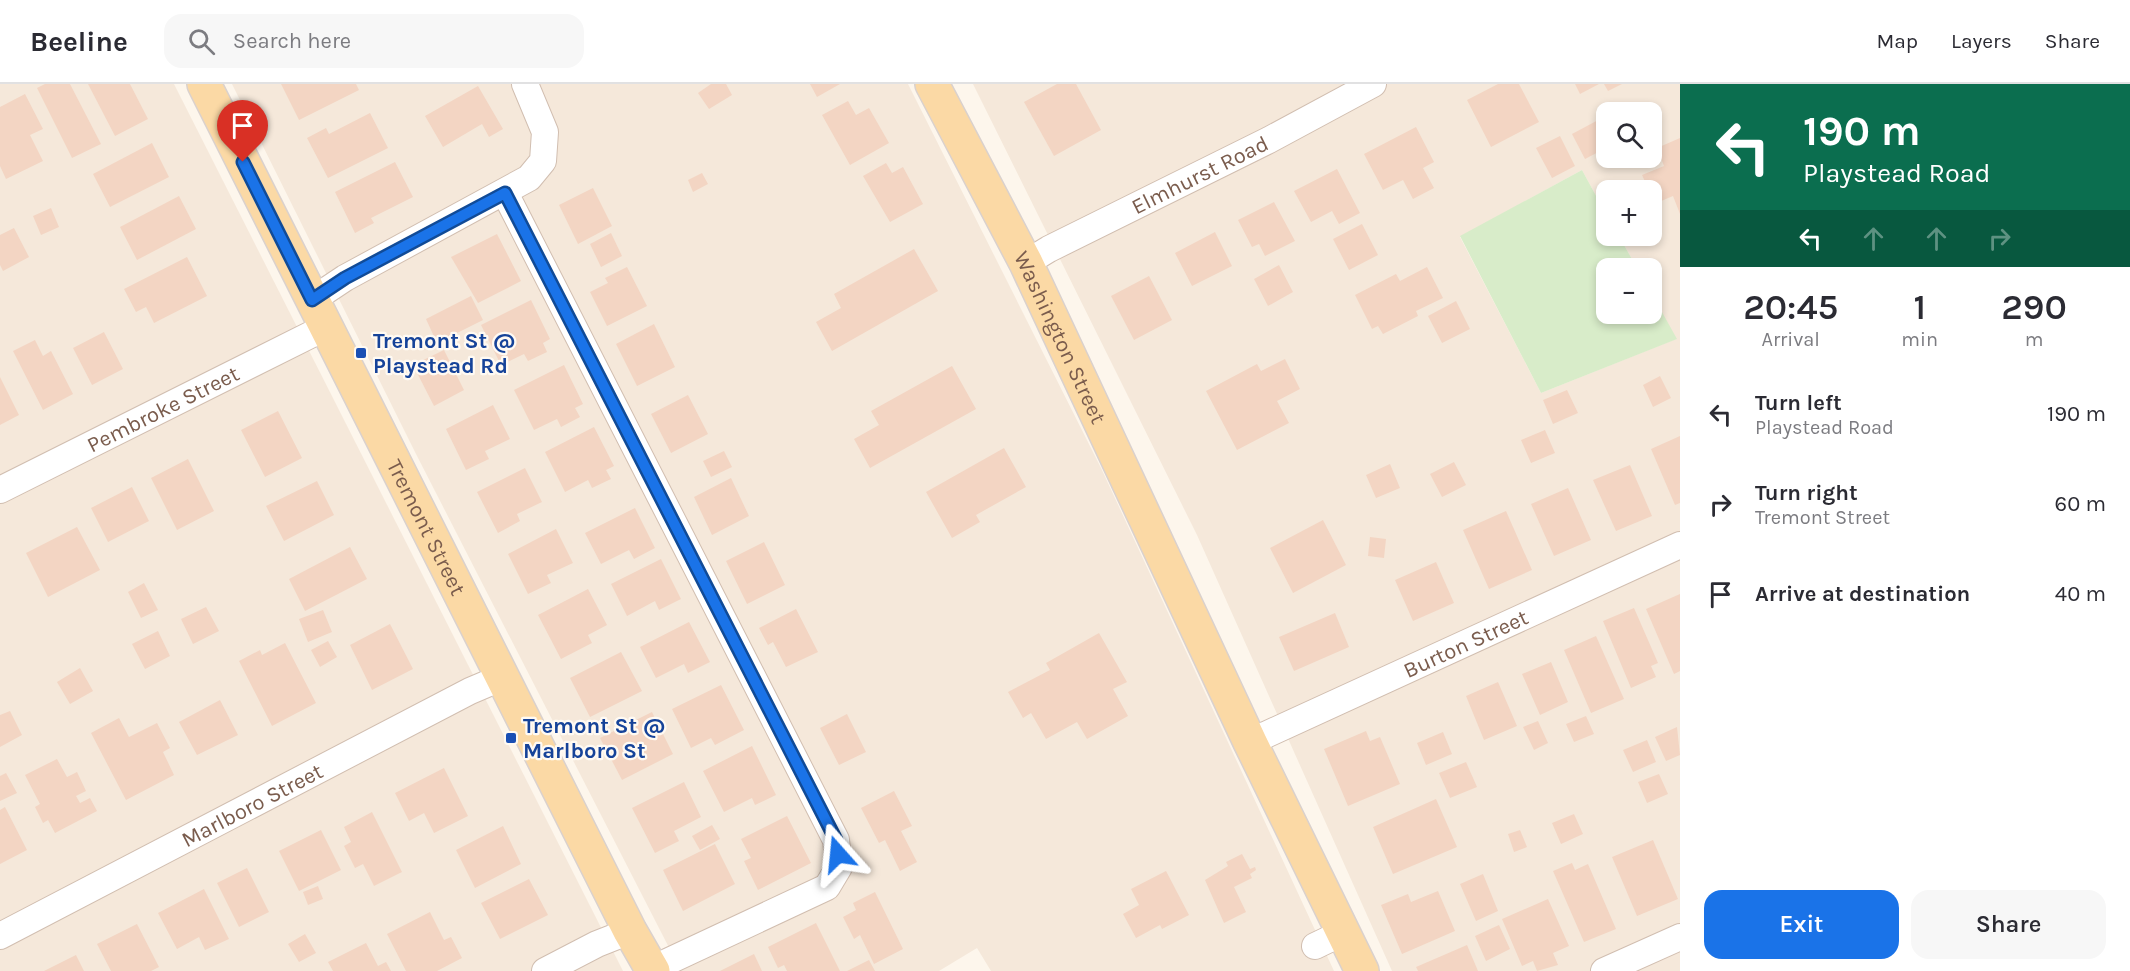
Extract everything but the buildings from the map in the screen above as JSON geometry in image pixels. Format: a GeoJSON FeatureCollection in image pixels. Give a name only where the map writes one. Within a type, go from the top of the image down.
{"type":"FeatureCollection","features":[{"type":"Feature","properties":{"kind":"main road","name":"Tremont Street"},"geometry":{"type":"LineString","coordinates":[[204,84],[630,932],[653,970]]}},
{"type":"Feature","properties":{"kind":"main road","name":"Washington Street"},"geometry":{"type":"LineString","coordinates":[[932,84],[1026,263],[1250,742],[1329,940],[1362,971]]}},
{"type":"Feature","properties":{"kind":"street","name":"Pembroke Street"},"geometry":{"type":"LineString","coordinates":[[0,490],[319,313],[345,278],[529,178],[543,161],[545,132],[525,84]]}},
{"type":"Feature","properties":{"kind":"street","name":"Elmhurst Road"},"geometry":{"type":"LineString","coordinates":[[1026,263],[1049,249],[1269,140],[1373,84]]}},
{"type":"Feature","properties":{"kind":"street"},"geometry":{"type":"LineString","coordinates":[[505,193],[836,840],[839,867],[827,887],[653,970]]}},
{"type":"Feature","properties":{"kind":"street","name":"Burton Street"},"geometry":{"type":"LineString","coordinates":[[1250,742],[1680,544]]}},
{"type":"Feature","properties":{"kind":"street","name":"Marlboro Street"},"geometry":{"type":"LineString","coordinates":[[0,936],[470,691],[503,677]]}},
{"type":"Feature","properties":{"kind":"street"},"geometry":{"type":"LineString","coordinates":[[545,971],[597,944],[630,932]]}},
{"type":"Feature","properties":{"kind":"street"},"geometry":{"type":"LineString","coordinates":[[1604,971],[1680,937]]}},
{"type":"Feature","properties":{"kind":"shaded area"},"geometry":{"type":"Polygon","coordinates":[[[0,84],[174,84],[623,971],[0,971],[0,84]]]}},
{"type":"Feature","properties":{"kind":"shaded area"},"geometry":{"type":"Polygon","coordinates":[[[232,84],[908,84],[1101,468],[1334,971],[991,971],[977,948],[939,971],[681,971],[416,454],[232,84]]]}},
{"type":"Feature","properties":{"kind":"shaded area"},"geometry":{"type":"Polygon","coordinates":[[[973,84],[1680,84],[1680,971],[1392,971],[1197,535],[973,84]],[[1582,170],[1460,237],[1541,393],[1676,339],[1662,313],[1662,258],[1631,258],[1625,246],[1662,246],[1662,180],[1596,180],[1596,196],[1582,170]]]}},
{"type":"Feature","properties":{"kind":"green space"},"geometry":{"type":"Polygon","coordinates":[[[1582,170],[1596,196],[1596,246],[1625,246],[1631,258],[1596,258],[1596,324],[1662,324],[1662,312],[1677,339],[1541,393],[1460,236],[1582,170]]]}},
{"type":"Feature","properties":{"kind":"place","name":"Tremont St @ Playstead Rd"},"geometry":{"type":"Point","coordinates":[361,353]}},
{"type":"Feature","properties":{"kind":"place","name":"Tremont St @ Marlboro St"},"geometry":{"type":"Point","coordinates":[511,738]}},
{"type":"Feature","properties":{"kind":"route"},"geometry":{"type":"LineString","coordinates":[[243,162],[312,300],[345,278],[505,193],[836,840],[838,854]]}}]}
